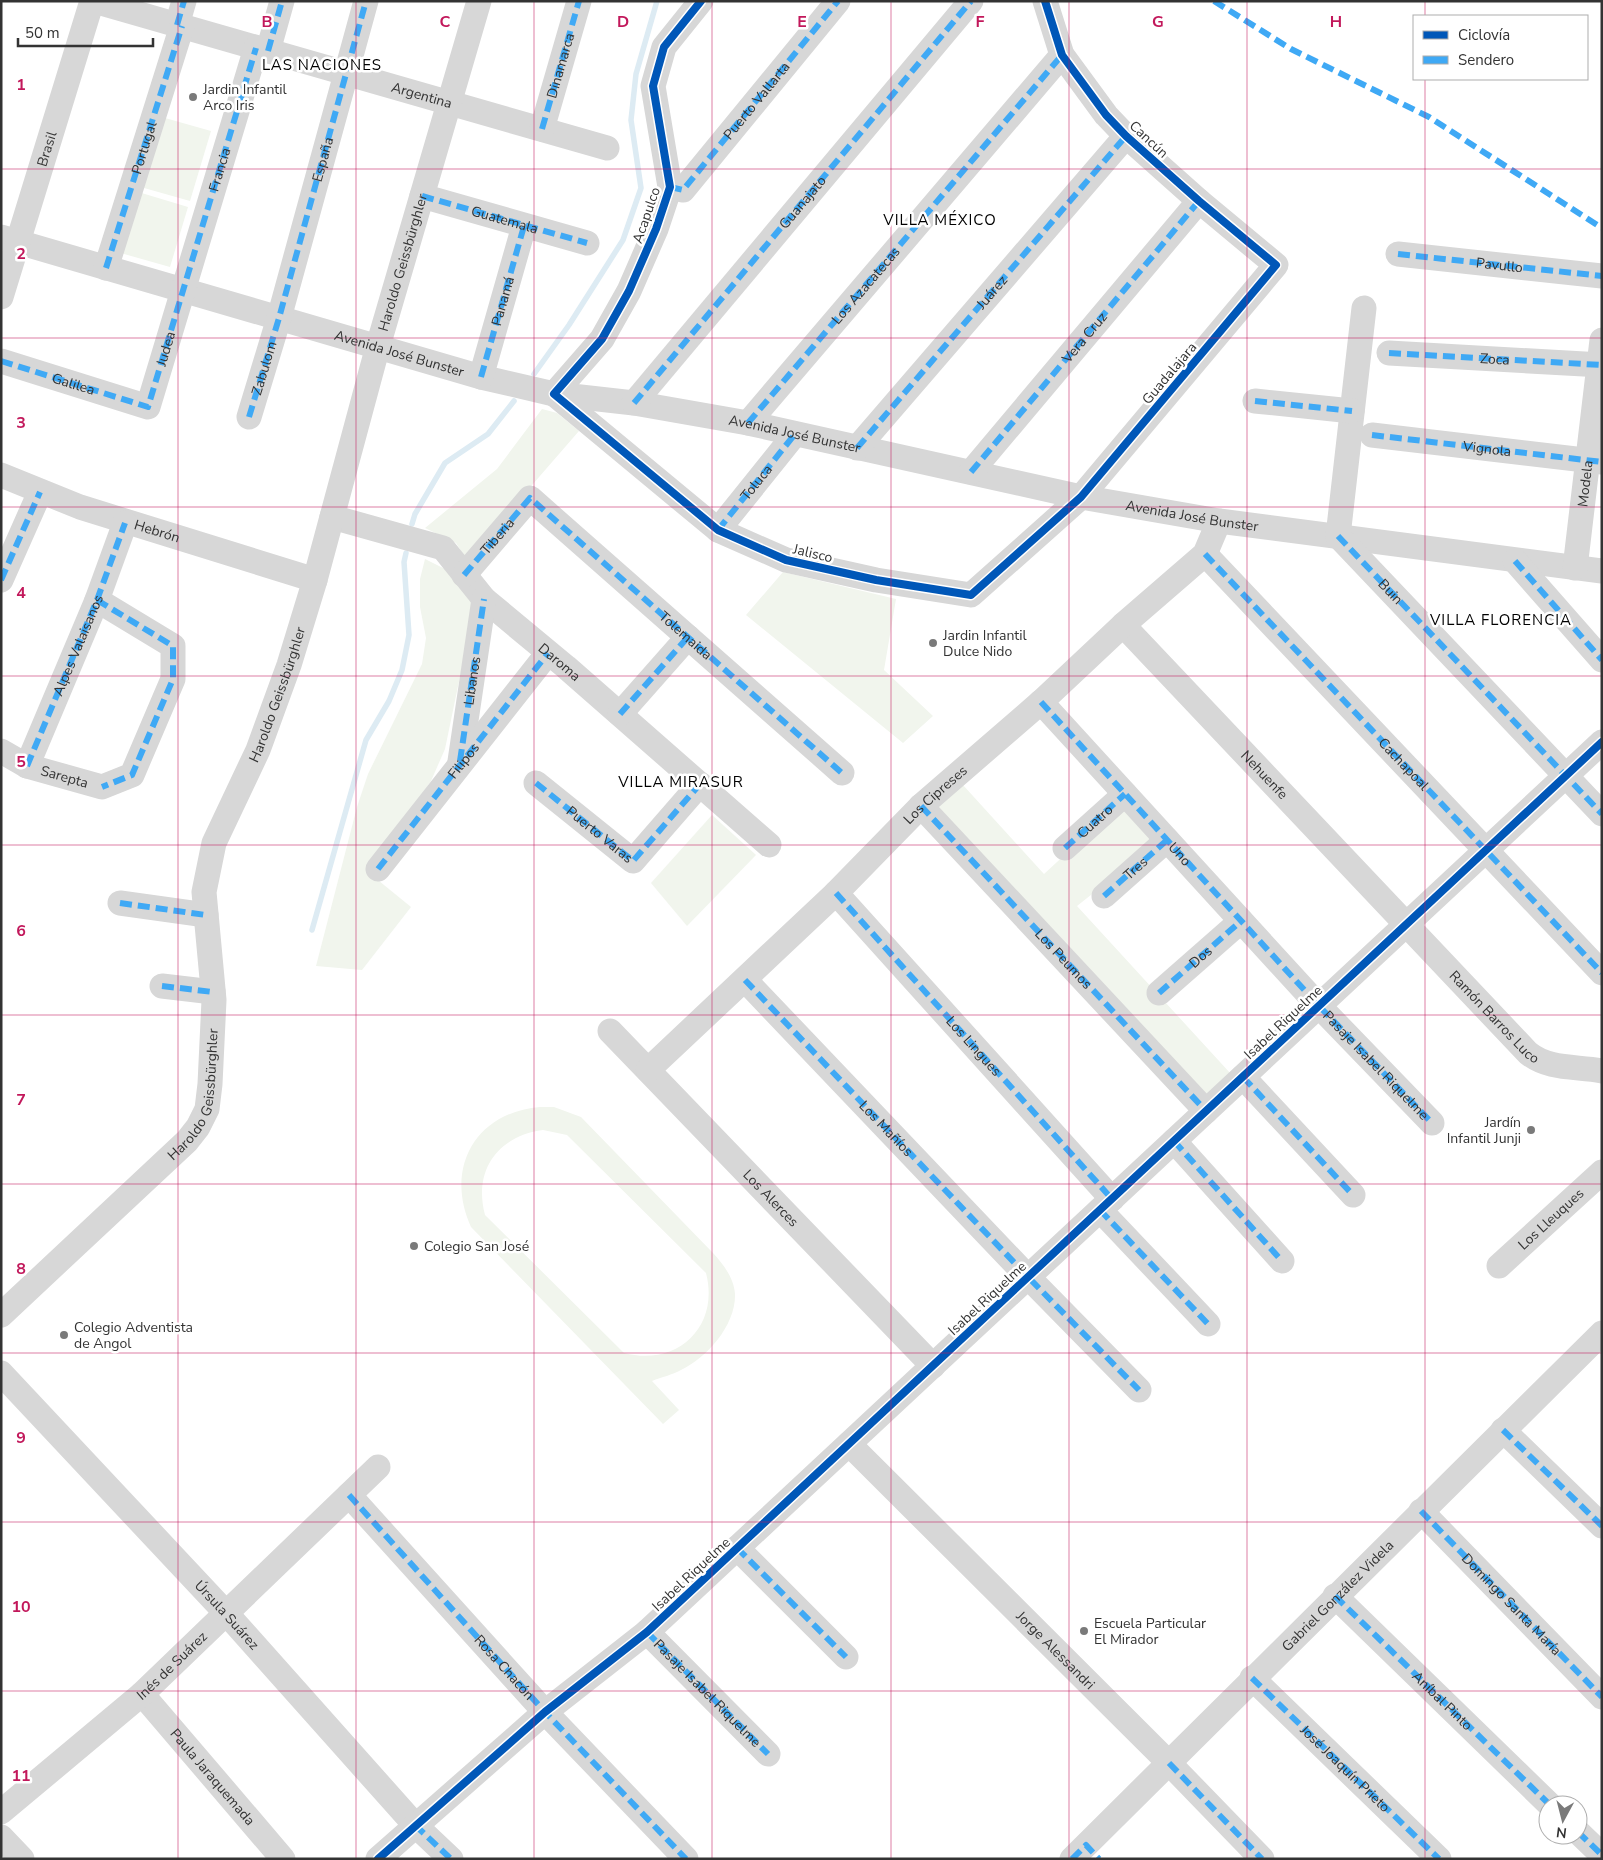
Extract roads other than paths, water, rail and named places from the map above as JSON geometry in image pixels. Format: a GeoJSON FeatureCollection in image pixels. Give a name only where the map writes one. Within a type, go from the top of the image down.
{"type":"FeatureCollection","features":[{"type":"Feature","properties":{"kind":"street","name":"Argentina"},"geometry":{"type":"LineString","coordinates":[[93,1],[607,148]]}},
{"type":"Feature","properties":{"kind":"street","name":"Brasil"},"geometry":{"type":"LineString","coordinates":[[1,297],[10,240],[93,1]]}},
{"type":"Feature","properties":{"kind":"street","name":"Portugal"},"geometry":{"type":"LineString","coordinates":[[106,268],[179,26],[184,1]]}},
{"type":"Feature","properties":{"kind":"street","name":"Francia"},"geometry":{"type":"LineString","coordinates":[[184,290],[262,50],[282,1]]}},
{"type":"Feature","properties":{"kind":"street","name":"España"},"geometry":{"type":"LineString","coordinates":[[279,318],[366,1]]}},
{"type":"Feature","properties":{"kind":"street","name":"Haroldo Geissbürghler"},"geometry":{"type":"LineString","coordinates":[[1,1315],[187,1140],[198,1128],[207,1109],[210,1084],[213,992],[204,892],[214,843],[258,750],[289,665],[315,580],[378,346],[479,1]]}},
{"type":"Feature","properties":{"kind":"street","name":"Dinamarca"},"geometry":{"type":"LineString","coordinates":[[542,129],[579,1]]}},
{"type":"Feature","properties":{"kind":"street","name":"Acapulco"},"geometry":{"type":"LineString","coordinates":[[554,394],[602,339],[633,282],[656,229],[670,188],[653,86],[664,47],[701,1]]}},
{"type":"Feature","properties":{"kind":"street","name":"Puerto Vallarta"},"geometry":{"type":"LineString","coordinates":[[670,188],[683,190],[838,1]]}},
{"type":"Feature","properties":{"kind":"street","name":"Guanajato"},"geometry":{"type":"LineString","coordinates":[[634,403],[970,1]]}},
{"type":"Feature","properties":{"kind":"street","name":"Cancún"},"geometry":{"type":"LineString","coordinates":[[1045,1],[1062,56],[1106,115],[1126,136],[1199,201],[1276,265]]}},
{"type":"Feature","properties":{"kind":"street","name":"Los Azacatecas"},"geometry":{"type":"LineString","coordinates":[[748,423],[1062,56]]}},
{"type":"Feature","properties":{"kind":"street","name":"Juárez"},"geometry":{"type":"LineString","coordinates":[[857,448],[1126,136]]}},
{"type":"Feature","properties":{"kind":"street","name":"Guatemala"},"geometry":{"type":"LineString","coordinates":[[422,196],[587,243]]}},
{"type":"Feature","properties":{"kind":"street","name":"Vera Cruz"},"geometry":{"type":"LineString","coordinates":[[971,472],[1199,201]]}},
{"type":"Feature","properties":{"kind":"street","name":"Panamá"},"geometry":{"type":"LineString","coordinates":[[481,377],[524,226]]}},
{"type":"Feature","properties":{"kind":"street","name":"Avenida José Bunster"},"geometry":{"type":"LineString","coordinates":[[10,240],[481,377],[554,394],[634,403],[748,423],[1081,497],[1219,521],[1602,571]]}},
{"type":"Feature","properties":{"kind":"street","name":"Pavullo"},"geometry":{"type":"LineString","coordinates":[[1398,254],[1602,276]]}},
{"type":"Feature","properties":{"kind":"street","name":"Guadalajara"},"geometry":{"type":"LineString","coordinates":[[1081,497],[1276,265]]}},
{"type":"Feature","properties":{"kind":"street","name":"Judea"},"geometry":{"type":"LineString","coordinates":[[148,406],[184,290]]}},
{"type":"Feature","properties":{"kind":"street"},"geometry":{"type":"LineString","coordinates":[[1338,536],[1364,308]]}},
{"type":"Feature","properties":{"kind":"street","name":"Zabulom"},"geometry":{"type":"LineString","coordinates":[[249,418],[279,318]]}},
{"type":"Feature","properties":{"kind":"street","name":"Modela"},"geometry":{"type":"LineString","coordinates":[[1575,568],[1595,461],[1602,340]]}},
{"type":"Feature","properties":{"kind":"street","name":"Zoca"},"geometry":{"type":"LineString","coordinates":[[1389,353],[1600,364]]}},
{"type":"Feature","properties":{"kind":"street","name":"Galilea"},"geometry":{"type":"LineString","coordinates":[[1,361],[148,406]]}},
{"type":"Feature","properties":{"kind":"street","name":"Jalisco"},"geometry":{"type":"LineString","coordinates":[[554,394],[718,530],[786,560],[876,580],[971,595],[1081,497]]}},
{"type":"Feature","properties":{"kind":"street"},"geometry":{"type":"LineString","coordinates":[[1255,401],[1352,411]]}},
{"type":"Feature","properties":{"kind":"street","name":"Toluca"},"geometry":{"type":"LineString","coordinates":[[718,530],[795,434]]}},
{"type":"Feature","properties":{"kind":"street","name":"Vignola"},"geometry":{"type":"LineString","coordinates":[[1372,435],[1595,461]]}},
{"type":"Feature","properties":{"kind":"street","name":"Hebrón"},"geometry":{"type":"LineString","coordinates":[[1,475],[40,492],[125,523],[315,580]]}},
{"type":"Feature","properties":{"kind":"street"},"geometry":{"type":"LineString","coordinates":[[1,580],[40,492]]}},
{"type":"Feature","properties":{"kind":"street","name":"Tiberia"},"geometry":{"type":"LineString","coordinates":[[464,574],[530,498]]}},
{"type":"Feature","properties":{"kind":"street","name":"Tolemaida"},"geometry":{"type":"LineString","coordinates":[[530,498],[842,774]]}},
{"type":"Feature","properties":{"kind":"street","name":"Daroma"},"geometry":{"type":"LineString","coordinates":[[332,517],[443,548],[484,599],[620,714],[769,845]]}},
{"type":"Feature","properties":{"kind":"street","name":"Los Cipreses"},"geometry":{"type":"LineString","coordinates":[[648,1070],[836,893],[921,806],[1041,702],[1123,625],[1206,554],[1219,521]]}},
{"type":"Feature","properties":{"kind":"street","name":"Alpes Valaisanos"},"geometry":{"type":"LineString","coordinates":[[27,766],[97,600],[125,523]]}},
{"type":"Feature","properties":{"kind":"street","name":"Buin"},"geometry":{"type":"LineString","coordinates":[[1338,536],[1602,814]]}},
{"type":"Feature","properties":{"kind":"street","name":"Cachapoal"},"geometry":{"type":"LineString","coordinates":[[1206,554],[1602,973]]}},
{"type":"Feature","properties":{"kind":"street"},"geometry":{"type":"LineString","coordinates":[[1515,561],[1602,660]]}},
{"type":"Feature","properties":{"kind":"street","name":"Libanos"},"geometry":{"type":"LineString","coordinates":[[460,764],[484,599]]}},
{"type":"Feature","properties":{"kind":"street","name":"Sarepta"},"geometry":{"type":"LineString","coordinates":[[1,751],[27,766],[102,787],[132,775],[173,679],[173,646],[97,600]]}},
{"type":"Feature","properties":{"kind":"street","name":"Nehuenfe"},"geometry":{"type":"LineString","coordinates":[[1123,625],[1405,926]]}},
{"type":"Feature","properties":{"kind":"street"},"geometry":{"type":"LineString","coordinates":[[620,714],[688,637]]}},
{"type":"Feature","properties":{"kind":"street","name":"Filipos"},"geometry":{"type":"LineString","coordinates":[[378,869],[548,653]]}},
{"type":"Feature","properties":{"kind":"street","name":"Uno"},"geometry":{"type":"LineString","coordinates":[[1041,702],[1319,1006]]}},
{"type":"Feature","properties":{"kind":"street","name":"Isabel Riquelme"},"geometry":{"type":"LineString","coordinates":[[378,1859],[414,1825],[545,1712],[647,1632],[1602,742]]}},
{"type":"Feature","properties":{"kind":"street","name":"Puerto Varas"},"geometry":{"type":"LineString","coordinates":[[536,783],[633,861],[700,784]]}},
{"type":"Feature","properties":{"kind":"street","name":"Cuatro"},"geometry":{"type":"LineString","coordinates":[[1065,848],[1125,794]]}},
{"type":"Feature","properties":{"kind":"street","name":"Los Peumos"},"geometry":{"type":"LineString","coordinates":[[921,806],[1206,1111]]}},
{"type":"Feature","properties":{"kind":"street","name":"Tres"},"geometry":{"type":"LineString","coordinates":[[1104,896],[1167,840]]}},
{"type":"Feature","properties":{"kind":"street","name":"Los Lingues"},"geometry":{"type":"LineString","coordinates":[[836,893],[1106,1204]]}},
{"type":"Feature","properties":{"kind":"street"},"geometry":{"type":"LineString","coordinates":[[120,903],[206,915]]}},
{"type":"Feature","properties":{"kind":"street","name":"Dos"},"geometry":{"type":"LineString","coordinates":[[1159,993],[1241,921]]}},
{"type":"Feature","properties":{"kind":"street","name":"Ramón Barros Luco"},"geometry":{"type":"LineString","coordinates":[[1405,926],[1537,1060],[1548,1064],[1602,1071]]}},
{"type":"Feature","properties":{"kind":"street","name":"Los Mañíos"},"geometry":{"type":"LineString","coordinates":[[745,980],[1028,1277]]}},
{"type":"Feature","properties":{"kind":"street"},"geometry":{"type":"LineString","coordinates":[[162,986],[213,992]]}},
{"type":"Feature","properties":{"kind":"street","name":"Pasaje Isabel Riquelme"},"geometry":{"type":"LineString","coordinates":[[1319,1006],[1432,1123]]}},
{"type":"Feature","properties":{"kind":"street","name":"Los Alerces"},"geometry":{"type":"LineString","coordinates":[[610,1031],[933,1366]]}},
{"type":"Feature","properties":{"kind":"street"},"geometry":{"type":"LineString","coordinates":[[1243,1077],[1353,1195]]}},
{"type":"Feature","properties":{"kind":"street"},"geometry":{"type":"LineString","coordinates":[[1174,1141],[1282,1260]]}},
{"type":"Feature","properties":{"kind":"street","name":"Los Lleuques"},"geometry":{"type":"LineString","coordinates":[[1500,1266],[1602,1172]]}},
{"type":"Feature","properties":{"kind":"street"},"geometry":{"type":"LineString","coordinates":[[1106,1204],[1208,1324]]}},
{"type":"Feature","properties":{"kind":"street"},"geometry":{"type":"LineString","coordinates":[[1028,1277],[1139,1390]]}},
{"type":"Feature","properties":{"kind":"street","name":"Gabriel González Videla"},"geometry":{"type":"LineString","coordinates":[[1085,1854],[1169,1762],[1252,1678],[1602,1333]]}},
{"type":"Feature","properties":{"kind":"street","name":"Úrsula Suárez"},"geometry":{"type":"LineString","coordinates":[[1,1372],[226,1613],[414,1825],[450,1859]]}},
{"type":"Feature","properties":{"kind":"street"},"geometry":{"type":"LineString","coordinates":[[1503,1430],[1602,1526]]}},
{"type":"Feature","properties":{"kind":"street","name":"Jorge Alessandri"},"geometry":{"type":"LineString","coordinates":[[849,1444],[1169,1762],[1262,1859]]}},
{"type":"Feature","properties":{"kind":"street","name":"Inés de Suárez"},"geometry":{"type":"LineString","coordinates":[[1,1812],[142,1694],[378,1467]]}},
{"type":"Feature","properties":{"kind":"street","name":"Rosa Chacón"},"geometry":{"type":"LineString","coordinates":[[349,1495],[545,1712],[686,1859]]}},
{"type":"Feature","properties":{"kind":"street","name":"Domingo Santa María"},"geometry":{"type":"LineString","coordinates":[[1421,1511],[1602,1697]]}},
{"type":"Feature","properties":{"kind":"street"},"geometry":{"type":"LineString","coordinates":[[737,1548],[846,1657]]}},
{"type":"Feature","properties":{"kind":"street","name":"Aníbal Pinto"},"geometry":{"type":"LineString","coordinates":[[1335,1596],[1540,1795]]}},
{"type":"Feature","properties":{"kind":"street","name":"Pasaje Isabel Riquelme"},"geometry":{"type":"LineString","coordinates":[[647,1632],[768,1754]]}},
{"type":"Feature","properties":{"kind":"street","name":"José Joaquín Prieto"},"geometry":{"type":"LineString","coordinates":[[1252,1678],[1439,1859]]}},
{"type":"Feature","properties":{"kind":"street","name":"Paula Jaraquemada"},"geometry":{"type":"LineString","coordinates":[[142,1694],[283,1859]]}},
{"type":"Feature","properties":{"kind":"street"},"geometry":{"type":"LineString","coordinates":[[1,1837],[22,1859]]}},
{"type":"Feature","properties":{"kind":"street"},"geometry":{"type":"LineString","coordinates":[[1588,1842],[1602,1855]]}},
{"type":"Feature","properties":{"kind":"waterway"},"geometry":{"type":"LineString","coordinates":[[534,374],[569,325],[623,240],[641,188],[631,120],[636,74],[657,1]]}},
{"type":"Feature","properties":{"kind":"waterway"},"geometry":{"type":"LineString","coordinates":[[412,524],[415,514],[445,463],[488,434],[514,401]]}},
{"type":"Feature","properties":{"kind":"waterway"},"geometry":{"type":"LineString","coordinates":[[312,930],[366,740],[389,701],[402,670],[409,635],[404,562],[406,553]]}},
{"type":"Feature","properties":{"kind":"place","name":"Jardin Infantil Arco Iris"},"geometry":{"type":"Point","coordinates":[193,97]}},
{"type":"Feature","properties":{"kind":"place","name":"Jardin Infantil Dulce Nido"},"geometry":{"type":"Point","coordinates":[933,643]}},
{"type":"Feature","properties":{"kind":"place","name":"Jardín Infantil Junji"},"geometry":{"type":"Point","coordinates":[1531,1130]}},
{"type":"Feature","properties":{"kind":"place","name":"Colegio San José"},"geometry":{"type":"Point","coordinates":[414,1246]}},
{"type":"Feature","properties":{"kind":"place","name":"Colegio Adventista de Angol"},"geometry":{"type":"Point","coordinates":[64,1335]}},
{"type":"Feature","properties":{"kind":"place","name":"Escuela Particular El Mirador"},"geometry":{"type":"Point","coordinates":[1084,1631]}},
{"type":"Feature","properties":{"kind":"district","name":"LAS NACIONES"},"geometry":{"type":"Point","coordinates":[322,65]}},
{"type":"Feature","properties":{"kind":"district","name":"VILLA MÉXICO"},"geometry":{"type":"Point","coordinates":[940,220]}},
{"type":"Feature","properties":{"kind":"district","name":"VILLA FLORENCIA"},"geometry":{"type":"Point","coordinates":[1501,620]}},
{"type":"Feature","properties":{"kind":"district","name":"VILLA MIRASUR"},"geometry":{"type":"Point","coordinates":[681,782]}}]}
